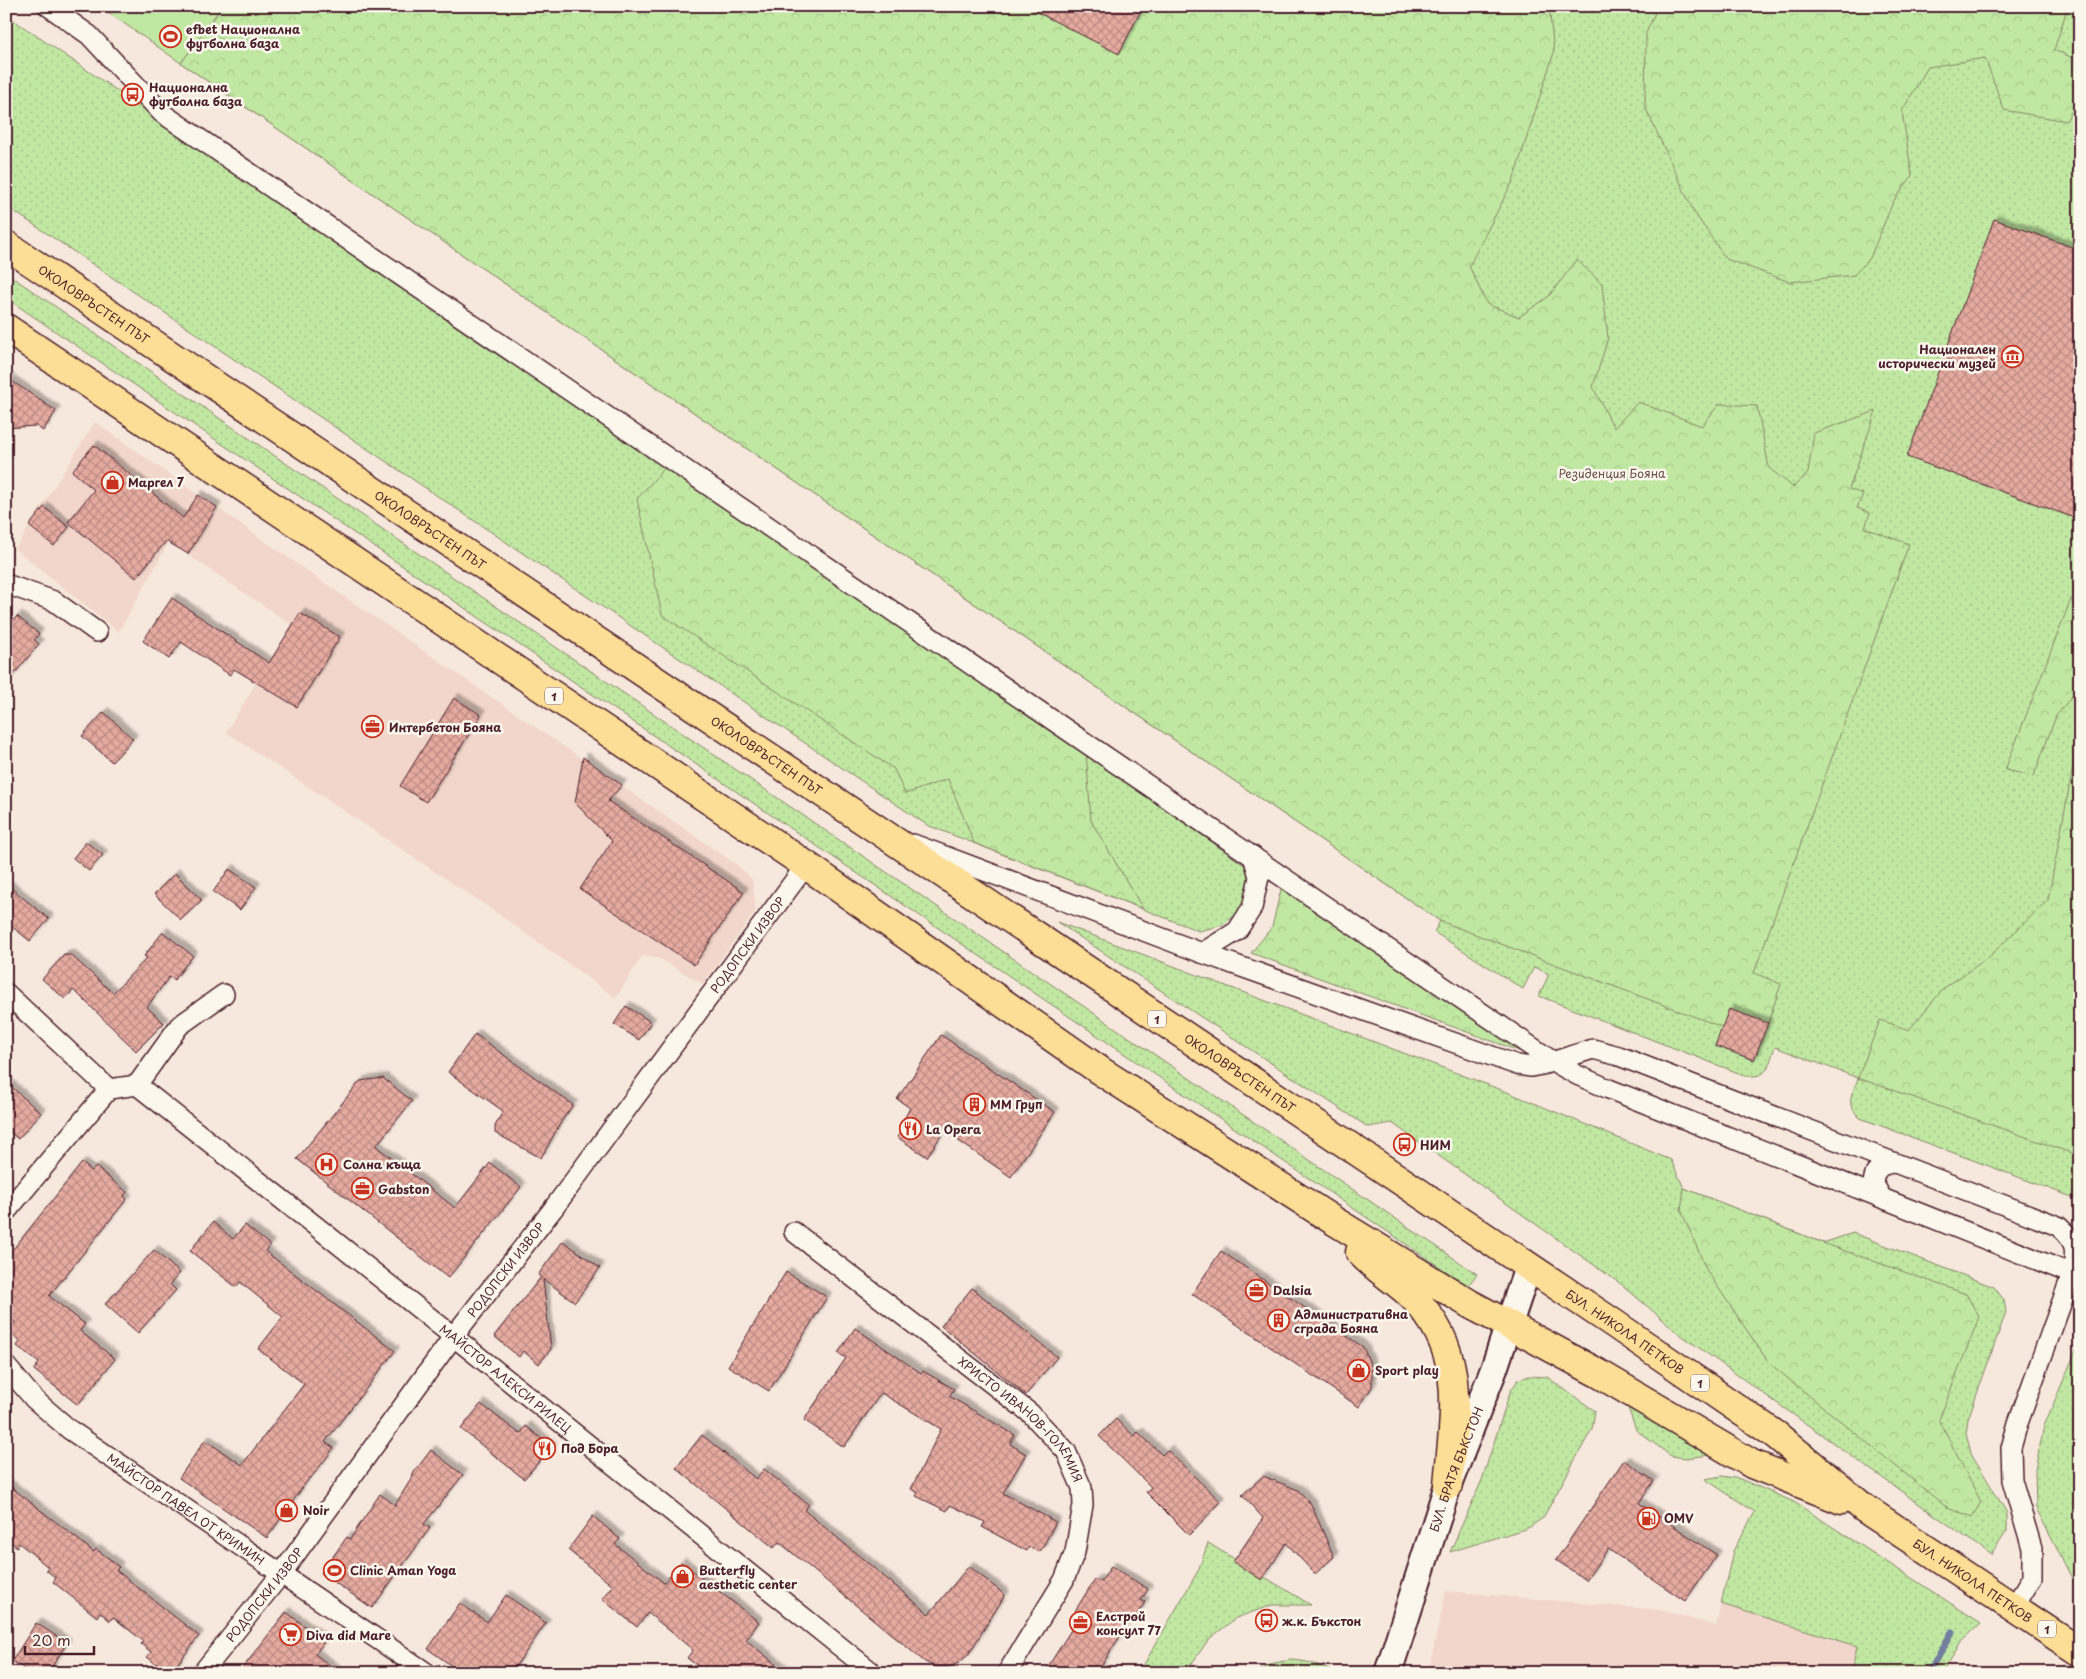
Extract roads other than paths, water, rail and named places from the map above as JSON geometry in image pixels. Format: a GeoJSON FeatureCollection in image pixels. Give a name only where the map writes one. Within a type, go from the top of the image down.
{"type":"FeatureCollection","features":[{"type":"Feature","properties":{"kind":"highway","name":"ОКОЛОВРЪСТЕН ПЪТ"},"geometry":{"type":"LineString","coordinates":[[6,245],[1528,1266]]}},
{"type":"Feature","properties":{"kind":"highway","name":"1"},"geometry":{"type":"LineString","coordinates":[[6,328],[806,866],[1099,1070],[1331,1219],[1509,1326]]}},
{"type":"Feature","properties":{"kind":"highway"},"geometry":{"type":"LineString","coordinates":[[1331,1219],[1362,1255],[1412,1296],[1435,1323],[1447,1347],[1452,1369],[1455,1406],[1448,1485]]}},
{"type":"Feature","properties":{"kind":"highway","name":"БУЛ. НИКОЛА ПЕТКОВ"},"geometry":{"type":"LineString","coordinates":[[1528,1266],[1776,1435],[1864,1508],[2080,1652]]}},
{"type":"Feature","properties":{"kind":"highway","name":"БУЛ. НИКОЛА ПЕТКОВ"},"geometry":{"type":"LineString","coordinates":[[1509,1326],[1598,1373],[1752,1464],[1864,1508]]}},
{"type":"Feature","properties":{"kind":"street"},"geometry":{"type":"LineString","coordinates":[[48,6],[89,35],[162,113],[1554,1062],[1577,1075],[1609,1089],[2072,1274]]}},
{"type":"Feature","properties":{"kind":"street"},"geometry":{"type":"LineString","coordinates":[[6,584],[54,601],[97,632]]}},
{"type":"Feature","properties":{"kind":"street"},"geometry":{"type":"LineString","coordinates":[[877,830],[1202,952],[1517,1065],[1531,1067],[1554,1062],[1593,1049],[1619,1056],[2058,1226],[2071,1238],[2075,1254],[2072,1274],[2018,1423],[2011,1448],[2012,1480],[2032,1548],[2032,1578],[2014,1607]]}},
{"type":"Feature","properties":{"kind":"street"},"geometry":{"type":"LineString","coordinates":[[1202,952],[1237,931],[1252,908],[1259,877],[1253,856]]}},
{"type":"Feature","properties":{"kind":"street","name":"РОДОПСКИ ИЗВОР"},"geometry":{"type":"LineString","coordinates":[[202,1673],[282,1573],[453,1337],[553,1209],[806,866]]}},
{"type":"Feature","properties":{"kind":"street"},"geometry":{"type":"LineString","coordinates":[[6,993],[109,1089]]}},
{"type":"Feature","properties":{"kind":"street"},"geometry":{"type":"LineString","coordinates":[[6,1212],[109,1089],[137,1085],[179,1026],[224,994]]}},
{"type":"Feature","properties":{"kind":"street","name":"МАЙСТОР АЛЕКСИ РИЛЕЦ"},"geometry":{"type":"LineString","coordinates":[[137,1085],[873,1673]]}},
{"type":"Feature","properties":{"kind":"street"},"geometry":{"type":"LineString","coordinates":[[1882,1198],[1873,1183],[1874,1173],[1885,1164],[1895,1163]]}},
{"type":"Feature","properties":{"kind":"street","name":"ХРИСТО ИВАНОВ-ГОЛЕМИЯ"},"geometry":{"type":"LineString","coordinates":[[794,1232],[1030,1413],[1066,1451],[1082,1488],[1083,1505],[1075,1552],[1064,1580],[1007,1673]]}},
{"type":"Feature","properties":{"kind":"street","name":"БУЛ. БРАТЯ БЪКСТОН"},"geometry":{"type":"LineString","coordinates":[[1388,1673],[1448,1485],[1509,1326],[1528,1266]]}},
{"type":"Feature","properties":{"kind":"street","name":"МАЙСТОР ПАВЕЛ ОТ КРИМИН"},"geometry":{"type":"LineString","coordinates":[[6,1366],[34,1399],[70,1430],[426,1673]]}},
{"type":"Feature","properties":{"kind":"waterway"},"geometry":{"type":"LineString","coordinates":[[1929,1673],[1952,1632]]}},
{"type":"Feature","properties":{"kind":"place","name":"efbet Национална футболна база"},"geometry":{"type":"Point","coordinates":[170,36]}},
{"type":"Feature","properties":{"kind":"place","name":"Национална футболна база"},"geometry":{"type":"Point","coordinates":[133,94]}},
{"type":"Feature","properties":{"kind":"place","name":"Национален исторически музей"},"geometry":{"type":"Point","coordinates":[2012,356]}},
{"type":"Feature","properties":{"kind":"place","name":"Маргел 7"},"geometry":{"type":"Point","coordinates":[112,482]}},
{"type":"Feature","properties":{"kind":"place","name":"Интербетон Бояна"},"geometry":{"type":"Point","coordinates":[373,727]}},
{"type":"Feature","properties":{"kind":"place","name":"ММ Груп"},"geometry":{"type":"Point","coordinates":[974,1104]}},
{"type":"Feature","properties":{"kind":"place","name":"La Opera"},"geometry":{"type":"Point","coordinates":[910,1129]}},
{"type":"Feature","properties":{"kind":"place","name":"НИМ"},"geometry":{"type":"Point","coordinates":[1404,1145]}},
{"type":"Feature","properties":{"kind":"place","name":"Солна къща"},"geometry":{"type":"Point","coordinates":[327,1164]}},
{"type":"Feature","properties":{"kind":"place","name":"Gabston"},"geometry":{"type":"Point","coordinates":[362,1189]}},
{"type":"Feature","properties":{"kind":"place","name":"Dalsia"},"geometry":{"type":"Point","coordinates":[1257,1290]}},
{"type":"Feature","properties":{"kind":"place","name":"Административна сграда Бояна"},"geometry":{"type":"Point","coordinates":[1278,1321]}},
{"type":"Feature","properties":{"kind":"place","name":"Sport play"},"geometry":{"type":"Point","coordinates":[1359,1370]}},
{"type":"Feature","properties":{"kind":"place","name":"Под Бора"},"geometry":{"type":"Point","coordinates":[545,1448]}},
{"type":"Feature","properties":{"kind":"place","name":"Noir"},"geometry":{"type":"Point","coordinates":[287,1510]}},
{"type":"Feature","properties":{"kind":"place","name":"OMV"},"geometry":{"type":"Point","coordinates":[1648,1518]}},
{"type":"Feature","properties":{"kind":"place","name":"Clinic Aman Yoga"},"geometry":{"type":"Point","coordinates":[334,1570]}},
{"type":"Feature","properties":{"kind":"place","name":"Butterfly aesthetic center"},"geometry":{"type":"Point","coordinates":[683,1577]}},
{"type":"Feature","properties":{"kind":"place","name":"ж.к. Бъкстон"},"geometry":{"type":"Point","coordinates":[1266,1621]}},
{"type":"Feature","properties":{"kind":"place","name":"Елстрой консулт 77"},"geometry":{"type":"Point","coordinates":[1080,1623]}},
{"type":"Feature","properties":{"kind":"place","name":"Diva did Mare"},"geometry":{"type":"Point","coordinates":[290,1635]}},
{"type":"Feature","properties":{"kind":"park label","name":"Резиденция Бояна"},"geometry":{"type":"Point","coordinates":[1612,473]}}]}
